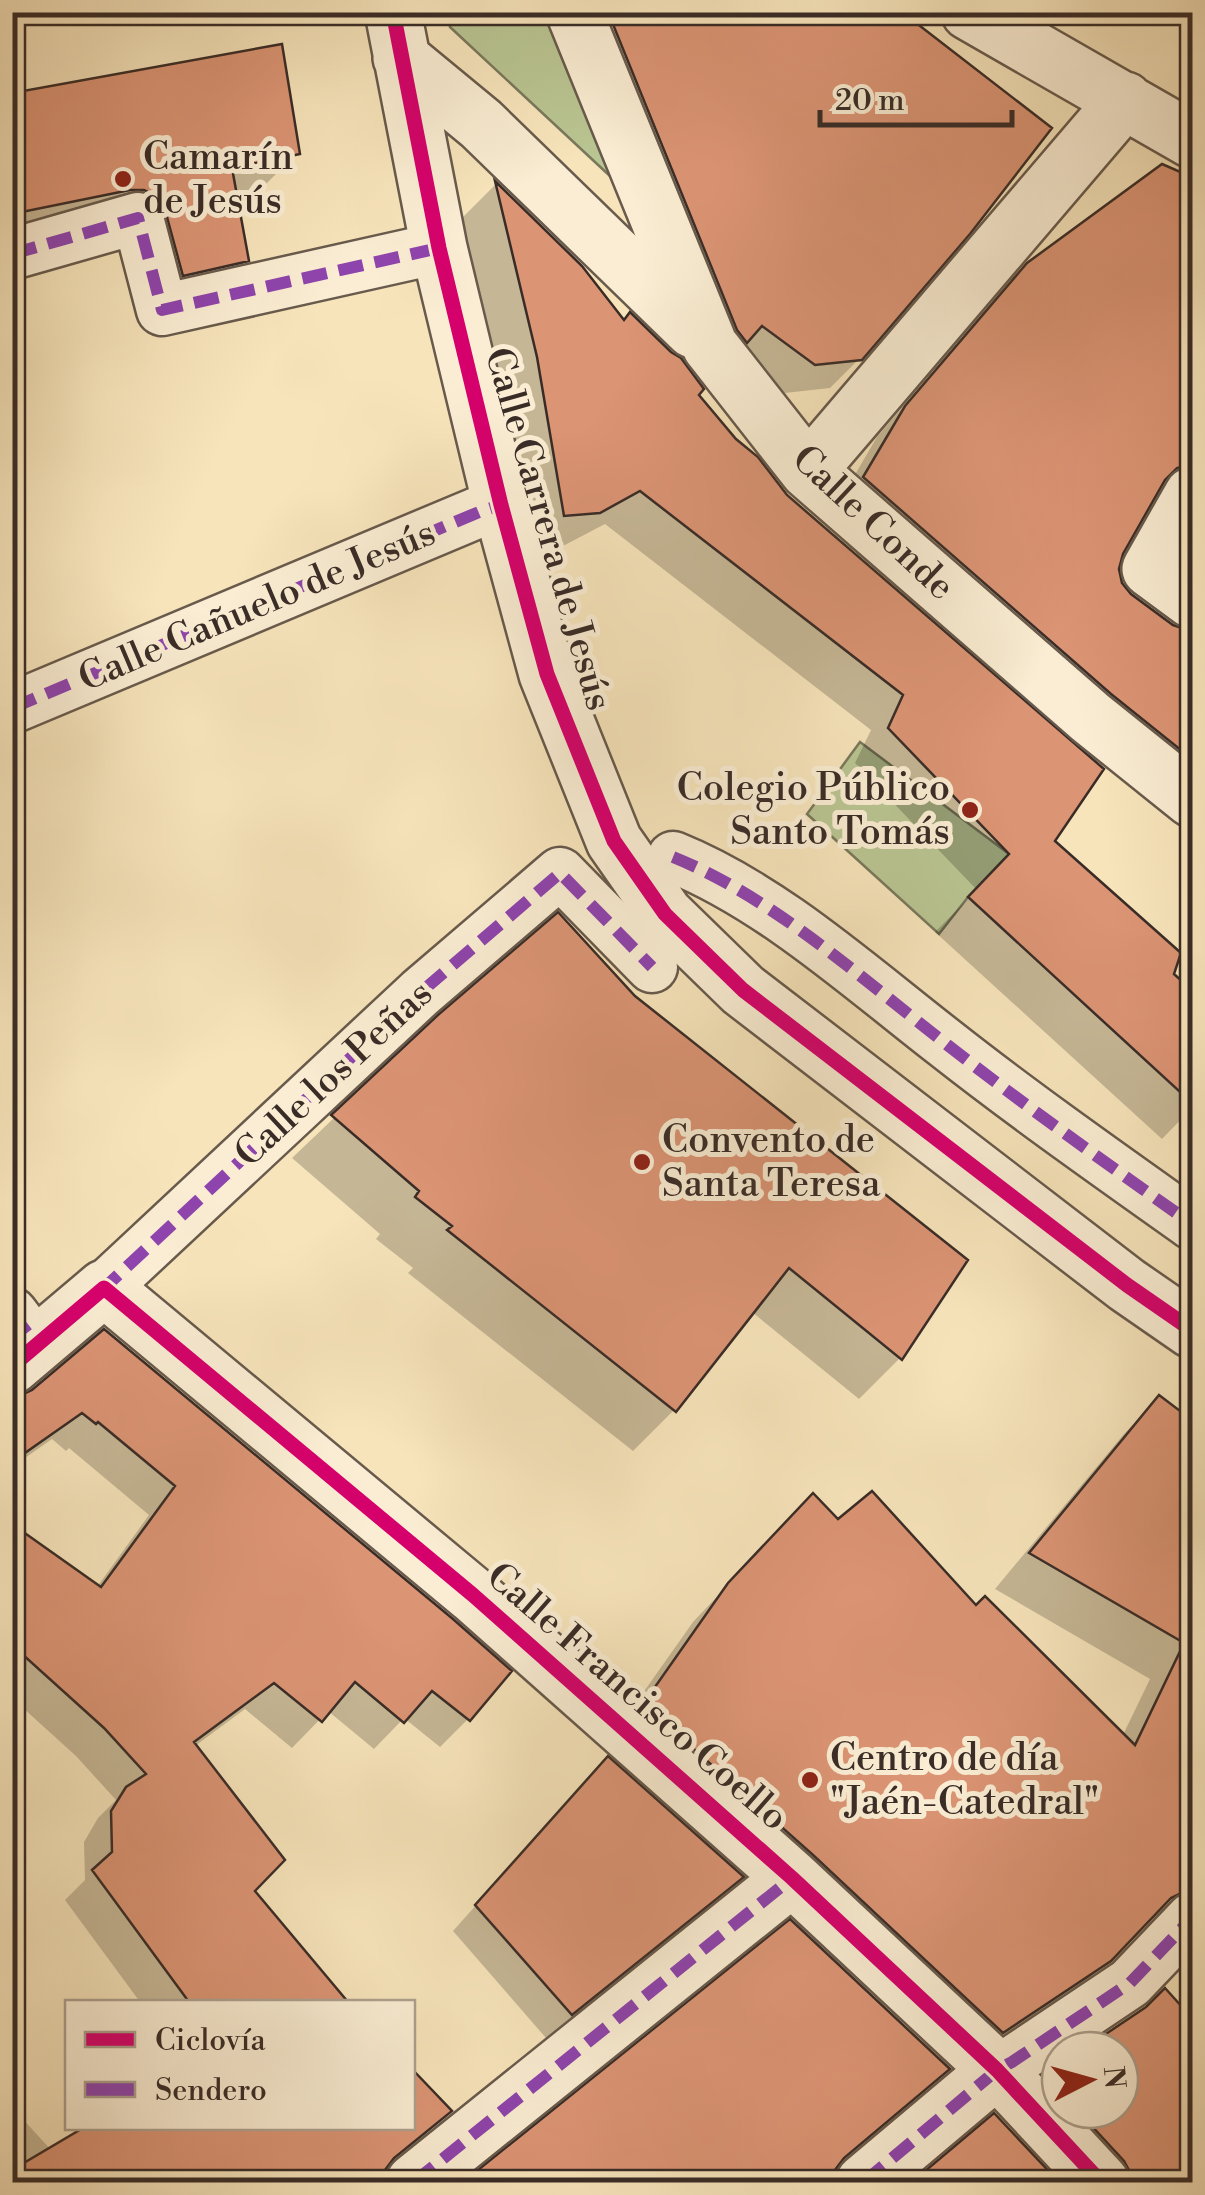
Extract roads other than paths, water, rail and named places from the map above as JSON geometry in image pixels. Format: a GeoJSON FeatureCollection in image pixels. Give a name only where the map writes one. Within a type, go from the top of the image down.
{"type":"FeatureCollection","features":[{"type":"Feature","properties":{"kind":"street","name":"Calle Conde"},"geometry":{"type":"LineString","coordinates":[[574,12],[710,346],[808,471],[1091,718],[1192,799]]}},
{"type":"Feature","properties":{"kind":"street"},"geometry":{"type":"LineString","coordinates":[[969,12],[1192,140]]}},
{"type":"Feature","properties":{"kind":"street"},"geometry":{"type":"LineString","coordinates":[[397,36],[481,124],[710,346]]}},
{"type":"Feature","properties":{"kind":"street","name":"Calle Carrera de Jesús"},"geometry":{"type":"LineString","coordinates":[[397,36],[439,248],[547,674],[614,842],[666,914],[743,990],[1192,1330]]}},
{"type":"Feature","properties":{"kind":"street"},"geometry":{"type":"LineString","coordinates":[[808,471],[1124,100]]}},
{"type":"Feature","properties":{"kind":"street"},"geometry":{"type":"LineString","coordinates":[[12,254],[138,218],[162,310],[439,248]]}},
{"type":"Feature","properties":{"kind":"street"},"geometry":{"type":"LineString","coordinates":[[1192,495],[1150,569],[1192,600]]}},
{"type":"Feature","properties":{"kind":"street","name":"Calle Cañuelo de Jesús"},"geometry":{"type":"LineString","coordinates":[[12,708],[502,505]]}},
{"type":"Feature","properties":{"kind":"street"},"geometry":{"type":"LineString","coordinates":[[673,857],[700,868],[793,924],[991,1080],[1192,1224]]}},
{"type":"Feature","properties":{"kind":"street","name":"Calle los Peñas"},"geometry":{"type":"LineString","coordinates":[[21,1342],[104,1288],[420,993],[560,872],[652,968]]}},
{"type":"Feature","properties":{"kind":"street","name":"Calle Francisco Coello"},"geometry":{"type":"LineString","coordinates":[[104,1288],[473,1596],[792,1878],[996,2070],[1101,2182]]}},
{"type":"Feature","properties":{"kind":"street"},"geometry":{"type":"LineString","coordinates":[[414,2182],[792,1878]]}},
{"type":"Feature","properties":{"kind":"street"},"geometry":{"type":"LineString","coordinates":[[864,2182],[996,2070],[1130,1983],[1192,1918]]}},
{"type":"Feature","properties":{"kind":"place","name":"Camarín de Jesús"},"geometry":{"type":"Point","coordinates":[123,179]}},
{"type":"Feature","properties":{"kind":"place","name":"Colegio Público Santo Tomás"},"geometry":{"type":"Point","coordinates":[970,810]}},
{"type":"Feature","properties":{"kind":"place","name":"Convento de Santa Teresa"},"geometry":{"type":"Point","coordinates":[642,1162]}},
{"type":"Feature","properties":{"kind":"place","name":"Centro de día \"Jaén-Catedral\""},"geometry":{"type":"Point","coordinates":[810,1780]}}]}
